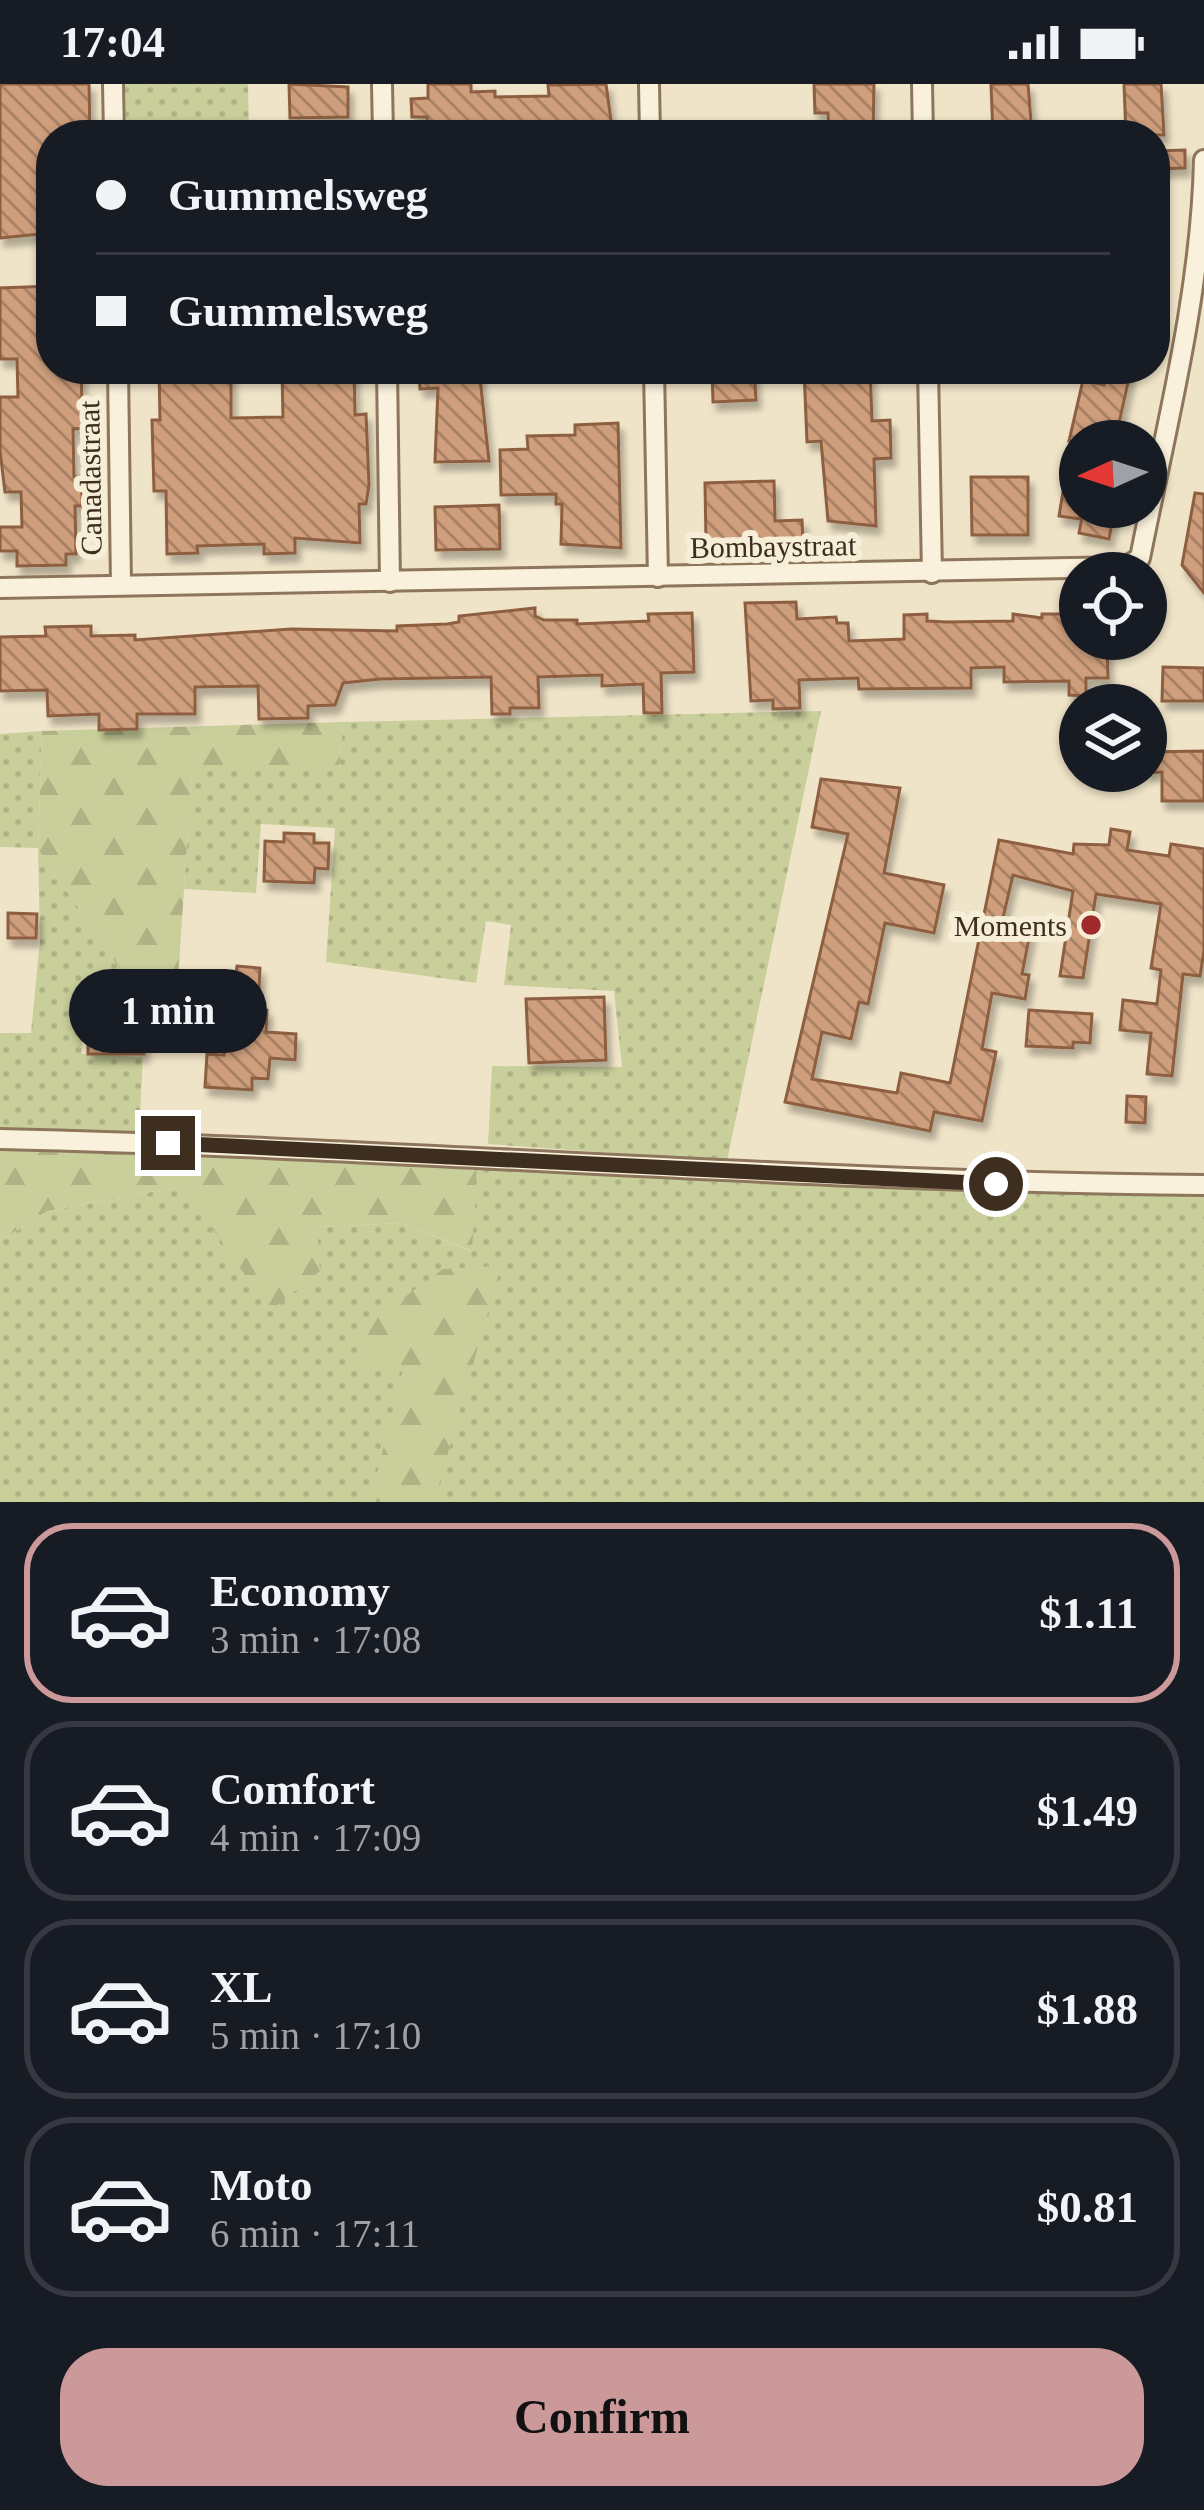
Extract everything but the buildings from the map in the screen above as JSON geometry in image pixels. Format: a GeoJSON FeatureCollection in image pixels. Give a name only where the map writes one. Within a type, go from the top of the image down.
{"type":"FeatureCollection","features":[{"type":"Feature","properties":{"kind":"street"},"geometry":{"type":"LineString","coordinates":[[113,84],[114,120]]}},
{"type":"Feature","properties":{"kind":"street"},"geometry":{"type":"LineString","coordinates":[[382,84],[383,120]]}},
{"type":"Feature","properties":{"kind":"street"},"geometry":{"type":"LineString","coordinates":[[649,84],[650,120]]}},
{"type":"Feature","properties":{"kind":"street"},"geometry":{"type":"LineString","coordinates":[[922,84],[922,120]]}},
{"type":"Feature","properties":{"kind":"street","name":"Bombaystraat"},"geometry":{"type":"LineString","coordinates":[[0,588],[1103,570],[1140,558],[1184,333],[1203,209],[1204,160]]}},
{"type":"Feature","properties":{"kind":"street","name":"Canadastraat"},"geometry":{"type":"LineString","coordinates":[[118,384],[121,586]]}},
{"type":"Feature","properties":{"kind":"street"},"geometry":{"type":"LineString","coordinates":[[387,384],[390,583]]}},
{"type":"Feature","properties":{"kind":"street"},"geometry":{"type":"LineString","coordinates":[[654,384],[658,577]]}},
{"type":"Feature","properties":{"kind":"street"},"geometry":{"type":"LineString","coordinates":[[928,384],[932,573]]}},
{"type":"Feature","properties":{"kind":"street"},"geometry":{"type":"LineString","coordinates":[[0,1139],[232,1144],[996,1184],[1204,1185]]}},
{"type":"Feature","properties":{"kind":"green space"},"geometry":{"type":"Polygon","coordinates":[[[125,84],[248,84],[249,120],[126,120],[125,84]]]}},
{"type":"Feature","properties":{"kind":"green space"},"geometry":{"type":"Polygon","coordinates":[[[821,711],[727,1161],[488,1144],[492,1066],[622,1067],[614,991],[504,985],[511,925],[486,921],[476,983],[326,962],[335,828],[261,824],[256,893],[184,889],[192,770],[339,771],[343,722],[821,711]]]}},
{"type":"Feature","properties":{"kind":"green space"},"geometry":{"type":"Polygon","coordinates":[[[343,722],[339,771],[192,771],[178,979],[127,979],[38,849],[42,731],[343,722]]]}},
{"type":"Feature","properties":{"kind":"green space"},"geometry":{"type":"Polygon","coordinates":[[[42,731],[38,848],[0,847],[0,734],[42,731]]]}},
{"type":"Feature","properties":{"kind":"green space"},"geometry":{"type":"Polygon","coordinates":[[[38,849],[127,979],[83,1005],[82,1054],[143,1057],[139,1132],[0,1128],[0,1033],[31,1033],[40,940],[38,849]]]}},
{"type":"Feature","properties":{"kind":"green space"},"geometry":{"type":"Polygon","coordinates":[[[0,1147],[477,1167],[472,1251],[401,1223],[317,1227],[320,1271],[270,1311],[183,1186],[47,1211],[0,1241],[0,1147]]]}},
{"type":"Feature","properties":{"kind":"green space"},"geometry":{"type":"Polygon","coordinates":[[[477,1167],[723,1182],[1204,1195],[1204,1502],[0,1502],[0,1241],[47,1211],[183,1186],[316,1227],[401,1223],[471,1251],[477,1167]]]}},
{"type":"Feature","properties":{"kind":"green space"},"geometry":{"type":"Polygon","coordinates":[[[501,1266],[434,1502],[370,1502],[403,1369],[363,1372],[355,1333],[443,1269],[501,1266]]]}},
{"type":"Feature","properties":{"kind":"place","name":"Moments"},"geometry":{"type":"Point","coordinates":[1091,925]}},
{"type":"Feature","properties":{"kind":"route"},"geometry":{"type":"LineString","coordinates":[[168,1143],[996,1184]]}}]}
